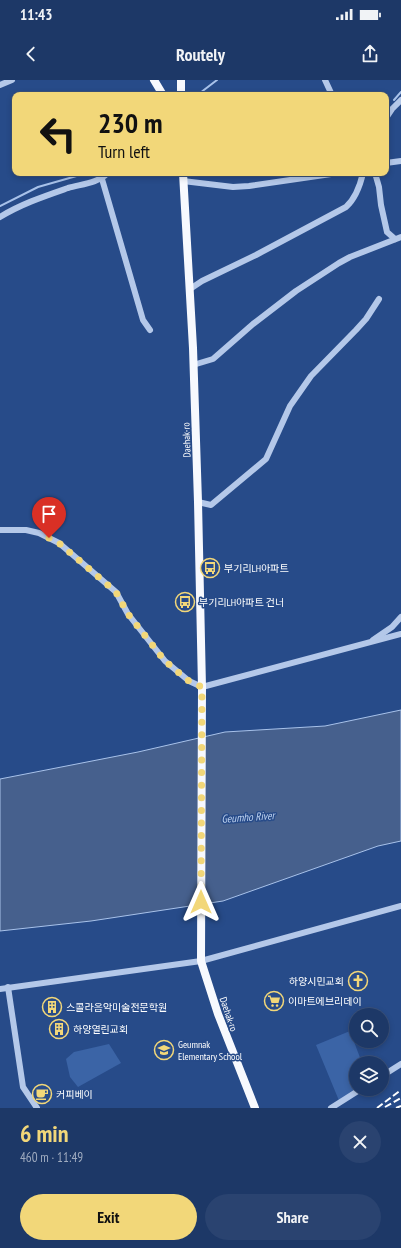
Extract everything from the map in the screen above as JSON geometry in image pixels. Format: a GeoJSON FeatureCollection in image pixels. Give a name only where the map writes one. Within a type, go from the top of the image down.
{"type":"FeatureCollection","features":[{"type":"Feature","properties":{"kind":"main road"},"geometry":{"type":"LineString","coordinates":[[154,80],[162,92]]}},
{"type":"Feature","properties":{"kind":"main road"},"geometry":{"type":"LineString","coordinates":[[181,80],[181,92]]}},
{"type":"Feature","properties":{"kind":"main road","name":"Daehak-ro"},"geometry":{"type":"LineString","coordinates":[[183,177],[194,365],[198,502],[202,687],[201,961],[226,1037],[255,1108]]}},
{"type":"Feature","properties":{"kind":"street"},"geometry":{"type":"LineString","coordinates":[[0,85],[12,80]]}},
{"type":"Feature","properties":{"kind":"street"},"geometry":{"type":"LineString","coordinates":[[325,80],[331,92]]}},
{"type":"Feature","properties":{"kind":"street"},"geometry":{"type":"LineString","coordinates":[[389,108],[401,100]]}},
{"type":"Feature","properties":{"kind":"street"},"geometry":{"type":"LineString","coordinates":[[389,163],[401,161]]}},
{"type":"Feature","properties":{"kind":"street"},"geometry":{"type":"LineString","coordinates":[[0,217],[25,204],[104,176]]}},
{"type":"Feature","properties":{"kind":"street"},"geometry":{"type":"LineString","coordinates":[[183,177],[233,187],[317,176]]}},
{"type":"Feature","properties":{"kind":"street"},"geometry":{"type":"LineString","coordinates":[[190,290],[202,280],[256,255],[346,207],[351,202],[361,184],[362,176]]}},
{"type":"Feature","properties":{"kind":"street"},"geometry":{"type":"LineString","coordinates":[[375,176],[379,187],[380,204],[387,232],[398,238]]}},
{"type":"Feature","properties":{"kind":"street"},"geometry":{"type":"LineString","coordinates":[[102,178],[144,320],[150,330]]}},
{"type":"Feature","properties":{"kind":"street"},"geometry":{"type":"LineString","coordinates":[[194,365],[213,359],[253,324],[296,291],[339,263],[350,257],[398,238]]}},
{"type":"Feature","properties":{"kind":"street"},"geometry":{"type":"LineString","coordinates":[[198,502],[211,505],[266,460],[290,406],[311,376],[366,319],[379,300]]}},
{"type":"Feature","properties":{"kind":"street"},"geometry":{"type":"LineString","coordinates":[[0,530],[32,531],[59,543],[116,592],[128,614],[165,661],[189,681],[202,687],[401,634]]}},
{"type":"Feature","properties":{"kind":"street"},"geometry":{"type":"LineString","coordinates":[[370,643],[392,627],[401,617]]}},
{"type":"Feature","properties":{"kind":"street"},"geometry":{"type":"LineString","coordinates":[[0,989],[201,961],[401,906]]}},
{"type":"Feature","properties":{"kind":"street"},"geometry":{"type":"LineString","coordinates":[[8,988],[22,1087],[37,1108]]}},
{"type":"Feature","properties":{"kind":"street"},"geometry":{"type":"LineString","coordinates":[[389,1072],[401,1064]]}},
{"type":"Feature","properties":{"kind":"street"},"geometry":{"type":"LineString","coordinates":[[331,1108],[350,1096]]}},
{"type":"Feature","properties":{"kind":"shaded area"},"geometry":{"type":"Polygon","coordinates":[[[349,1031],[349,1048],[356,1048],[359,1056],[349,1056],[349,1095],[340,1103],[316,1045],[349,1031]]]}},
{"type":"Feature","properties":{"kind":"shaded area"},"geometry":{"type":"Polygon","coordinates":[[[109,1044],[121,1063],[78,1087],[70,1077],[66,1059],[74,1052],[109,1044]]]}},
{"type":"Feature","properties":{"kind":"water","name":"Geumho River"},"geometry":{"type":"Polygon","coordinates":[[[401,710],[401,841],[378,846],[223,901],[91,921],[0,931],[0,779],[138,752],[225,732],[325,726],[401,710]]]}},
{"type":"Feature","properties":{"kind":"waterway"},"geometry":{"type":"LineString","coordinates":[[201,92],[217,80]]}},
{"type":"Feature","properties":{"kind":"waterway"},"geometry":{"type":"LineString","coordinates":[[394,100],[401,92]]}},
{"type":"Feature","properties":{"kind":"waterway"},"geometry":{"type":"LineString","coordinates":[[0,206],[38,187],[76,176]]}},
{"type":"Feature","properties":{"kind":"railway"},"geometry":{"type":"LineString","coordinates":[[377,1108],[401,1090]]}},
{"type":"Feature","properties":{"kind":"railway"},"geometry":{"type":"LineString","coordinates":[[385,1107],[401,1098]]}},
{"type":"Feature","properties":{"kind":"railway"},"geometry":{"type":"LineString","coordinates":[[396,1108],[401,1106]]}},
{"type":"Feature","properties":{"kind":"place","name":"부기리LH아파트"},"geometry":{"type":"Point","coordinates":[210,568]}},
{"type":"Feature","properties":{"kind":"place","name":"부기리LH아파트 건너"},"geometry":{"type":"Point","coordinates":[185,602]}},
{"type":"Feature","properties":{"kind":"place","name":"하양시민교회"},"geometry":{"type":"Point","coordinates":[358,981]}},
{"type":"Feature","properties":{"kind":"place","name":"이마트에브리데이"},"geometry":{"type":"Point","coordinates":[274,1001]}},
{"type":"Feature","properties":{"kind":"place","name":"스콜라음악미술전문학원"},"geometry":{"type":"Point","coordinates":[52,1007]}},
{"type":"Feature","properties":{"kind":"place","name":"하양열린교회"},"geometry":{"type":"Point","coordinates":[59,1029]}},
{"type":"Feature","properties":{"kind":"place","name":"Geumnak Elementary School"},"geometry":{"type":"Point","coordinates":[164,1050]}},
{"type":"Feature","properties":{"kind":"place","name":"커피베이"},"geometry":{"type":"Point","coordinates":[42,1094]}},
{"type":"Feature","properties":{"kind":"route"},"geometry":{"type":"LineString","coordinates":[[49,538],[59,543],[116,592],[128,614],[165,661],[189,681],[202,687],[201,902]]}}]}
